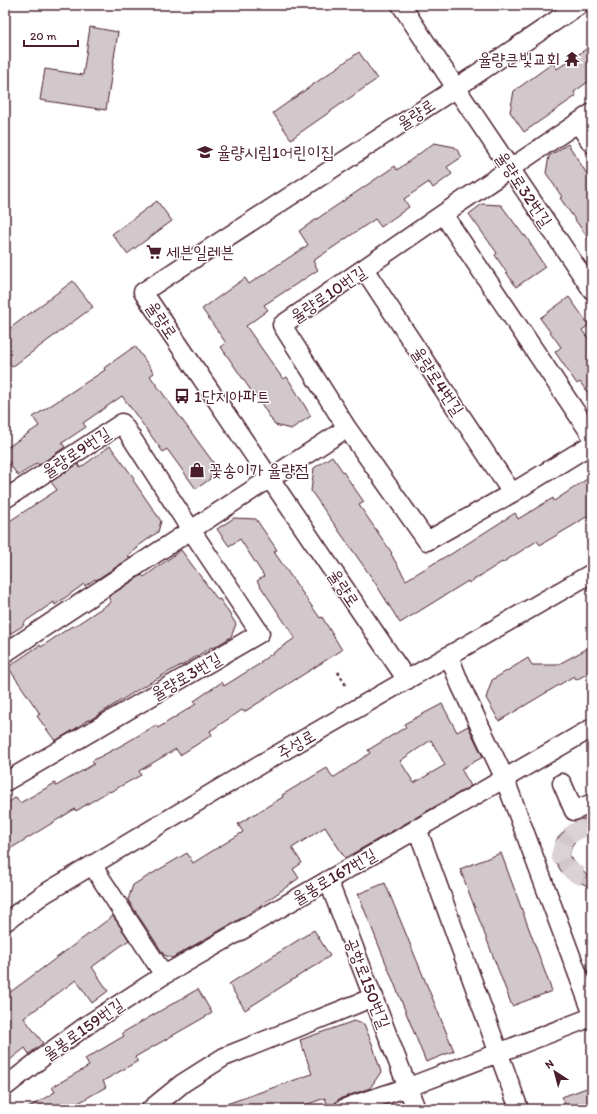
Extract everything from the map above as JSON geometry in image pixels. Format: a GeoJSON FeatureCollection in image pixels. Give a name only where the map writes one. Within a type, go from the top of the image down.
{"type":"FeatureCollection","features":[{"type":"Feature","properties":{"kind":"street","name":"율량로32번길"},"geometry":{"type":"LineString","coordinates":[[401,5],[592,290]]}},
{"type":"Feature","properties":{"kind":"street","name":"율량로"},"geometry":{"type":"LineString","coordinates":[[407,680],[143,292],[456,88],[579,5]]}},
{"type":"Feature","properties":{"kind":"street","name":"율량로10번길"},"geometry":{"type":"LineString","coordinates":[[347,428],[282,325],[585,118]]}},
{"type":"Feature","properties":{"kind":"street"},"geometry":{"type":"LineString","coordinates":[[585,118],[592,144]]}},
{"type":"Feature","properties":{"kind":"street"},"geometry":{"type":"LineString","coordinates":[[443,214],[592,436]]}},
{"type":"Feature","properties":{"kind":"street","name":"율량로4번길"},"geometry":{"type":"LineString","coordinates":[[364,269],[512,493]]}},
{"type":"Feature","properties":{"kind":"street","name":"율량로9번길"},"geometry":{"type":"LineString","coordinates":[[5,499],[122,423],[191,530]]}},
{"type":"Feature","properties":{"kind":"street"},"geometry":{"type":"LineString","coordinates":[[5,653],[347,428],[427,541],[512,493],[592,444]]}},
{"type":"Feature","properties":{"kind":"street","name":"율량로3번길"},"geometry":{"type":"LineString","coordinates":[[5,782],[260,633],[191,530]]}},
{"type":"Feature","properties":{"kind":"street","name":"주성로"},"geometry":{"type":"LineString","coordinates":[[5,922],[44,894],[259,765],[592,573]]}},
{"type":"Feature","properties":{"kind":"street"},"geometry":{"type":"LineString","coordinates":[[449,656],[460,684],[504,778],[592,1012]]}},
{"type":"Feature","properties":{"kind":"street","name":"율봉로167번길"},"geometry":{"type":"LineString","coordinates":[[164,975],[592,728]]}},
{"type":"Feature","properties":{"kind":"street"},"geometry":{"type":"LineString","coordinates":[[562,783],[574,811],[592,803]]}},
{"type":"Feature","properties":{"kind":"street"},"geometry":{"type":"LineString","coordinates":[[417,828],[519,1109]]}},
{"type":"Feature","properties":{"kind":"street"},"geometry":{"type":"LineString","coordinates":[[92,865],[164,975]]}},
{"type":"Feature","properties":{"kind":"street","name":"공항로150번길"},"geometry":{"type":"LineString","coordinates":[[328,880],[409,1087],[416,1109]]}},
{"type":"Feature","properties":{"kind":"street","name":"율봉로159번길"},"geometry":{"type":"LineString","coordinates":[[5,1087],[90,1023],[164,975]]}},
{"type":"Feature","properties":{"kind":"street"},"geometry":{"type":"LineString","coordinates":[[151,1109],[182,1083],[224,1057],[374,997]]}},
{"type":"Feature","properties":{"kind":"street"},"geometry":{"type":"LineString","coordinates":[[343,1109],[409,1087],[592,1017]]}},
{"type":"Feature","properties":{"kind":"path"},"geometry":{"type":"LineString","coordinates":[[338,672],[347,687]]}},
{"type":"Feature","properties":{"kind":"building"},"geometry":{"type":"Polygon","coordinates":[[[90,27],[118,32],[106,110],[40,100],[45,69],[83,75],[90,27]]]}},
{"type":"Feature","properties":{"kind":"building"},"geometry":{"type":"Polygon","coordinates":[[[592,45],[592,79],[574,92],[576,96],[524,132],[510,112],[514,91],[553,63],[557,69],[592,45]]]}},
{"type":"Feature","properties":{"kind":"building"},"geometry":{"type":"Polygon","coordinates":[[[359,52],[377,79],[291,139],[273,113],[359,52]]]}},
{"type":"Feature","properties":{"kind":"building"},"geometry":{"type":"Polygon","coordinates":[[[434,143],[455,147],[462,157],[447,167],[452,174],[433,188],[429,182],[404,199],[409,207],[381,227],[375,219],[313,261],[318,270],[264,305],[268,310],[246,326],[283,379],[287,377],[311,416],[291,429],[275,425],[253,391],[252,392],[221,347],[226,343],[202,309],[245,278],[249,284],[308,245],[299,231],[395,166],[397,170],[434,143]]]}},
{"type":"Feature","properties":{"kind":"building"},"geometry":{"type":"Polygon","coordinates":[[[568,144],[592,182],[592,244],[560,198],[562,197],[546,173],[549,156],[568,144]]]}},
{"type":"Feature","properties":{"kind":"building"},"geometry":{"type":"Polygon","coordinates":[[[157,201],[172,221],[127,254],[112,234],[157,201]]]}},
{"type":"Feature","properties":{"kind":"building"},"geometry":{"type":"Polygon","coordinates":[[[482,204],[501,205],[524,236],[525,235],[545,267],[516,287],[495,255],[497,253],[469,214],[482,204]]]}},
{"type":"Feature","properties":{"kind":"building"},"geometry":{"type":"Polygon","coordinates":[[[73,281],[93,307],[12,367],[5,359],[5,332],[73,281]]]}},
{"type":"Feature","properties":{"kind":"building"},"geometry":{"type":"Polygon","coordinates":[[[569,297],[589,325],[582,330],[592,344],[592,399],[580,382],[577,384],[555,352],[561,347],[540,318],[569,297]]]}},
{"type":"Feature","properties":{"kind":"building"},"geometry":{"type":"Polygon","coordinates":[[[135,346],[154,373],[150,376],[213,462],[210,479],[196,489],[167,449],[163,452],[122,396],[83,423],[86,427],[62,443],[65,447],[39,465],[37,463],[18,476],[5,457],[5,449],[39,426],[33,417],[105,370],[104,368],[135,346]]]}},
{"type":"Feature","properties":{"kind":"building"},"geometry":{"type":"Polygon","coordinates":[[[110,446],[134,478],[133,480],[161,521],[158,532],[128,555],[130,558],[96,580],[95,579],[85,586],[84,584],[55,605],[54,602],[23,623],[24,625],[5,637],[5,524],[57,490],[51,482],[78,464],[80,468],[110,446]]]}},
{"type":"Feature","properties":{"kind":"building"},"geometry":{"type":"Polygon","coordinates":[[[332,456],[364,502],[359,505],[392,553],[391,554],[406,580],[448,556],[515,513],[518,519],[553,498],[554,501],[587,479],[592,487],[592,513],[540,545],[537,541],[400,623],[374,581],[311,491],[314,468],[332,456]]]}},
{"type":"Feature","properties":{"kind":"building"},"geometry":{"type":"Polygon","coordinates":[[[234,518],[256,519],[277,550],[274,552],[320,618],[322,617],[342,650],[244,712],[242,710],[210,731],[212,735],[180,755],[176,749],[139,771],[141,775],[110,792],[109,791],[76,811],[75,809],[5,852],[5,805],[16,797],[20,803],[55,783],[56,786],[94,764],[92,761],[156,725],[158,728],[196,704],[194,701],[222,682],[224,686],[261,663],[260,662],[295,638],[257,581],[264,576],[240,539],[229,546],[217,529],[234,518]]]}},
{"type":"Feature","properties":{"kind":"building"},"geometry":{"type":"Polygon","coordinates":[[[181,550],[218,600],[220,599],[236,624],[231,637],[139,689],[55,741],[37,716],[40,714],[8,667],[40,645],[41,647],[111,602],[108,597],[142,575],[144,577],[181,550]]]}},
{"type":"Feature","properties":{"kind":"building"},"geometry":{"type":"Polygon","coordinates":[[[592,646],[592,671],[576,680],[574,676],[499,721],[486,698],[492,680],[528,658],[532,665],[557,665],[592,646]]]}},
{"type":"Feature","properties":{"kind":"building"},"geometry":{"type":"Polygon","coordinates":[[[442,704],[457,732],[468,726],[483,757],[461,769],[471,786],[345,858],[325,827],[292,848],[302,863],[293,869],[299,878],[250,913],[172,958],[164,955],[128,900],[133,885],[187,853],[193,863],[243,832],[238,824],[283,797],[282,795],[327,768],[333,778],[370,753],[368,750],[406,727],[404,724],[442,704]],[[431,740],[400,761],[414,783],[445,765],[431,740]]]}},
{"type":"Feature","properties":{"kind":"building"},"geometry":{"type":"Polygon","coordinates":[[[583,819],[590,819],[592,833],[577,838],[572,846],[569,856],[592,881],[592,889],[561,871],[553,857],[556,840],[569,826],[583,819]]]}},
{"type":"Feature","properties":{"kind":"building"},"geometry":{"type":"Polygon","coordinates":[[[501,853],[552,991],[512,1006],[460,869],[501,853]]]}},
{"type":"Feature","properties":{"kind":"building"},"geometry":{"type":"Polygon","coordinates":[[[385,883],[454,1051],[426,1062],[358,894],[385,883]]]}},
{"type":"Feature","properties":{"kind":"building"},"geometry":{"type":"Polygon","coordinates":[[[113,916],[129,940],[92,967],[108,991],[92,1003],[76,980],[24,1018],[43,1043],[29,1054],[25,1048],[5,1064],[5,996],[113,916]]]}},
{"type":"Feature","properties":{"kind":"building"},"geometry":{"type":"Polygon","coordinates":[[[314,930],[330,956],[245,1010],[229,984],[314,930]]]}},
{"type":"Feature","properties":{"kind":"building"},"geometry":{"type":"Polygon","coordinates":[[[198,989],[212,1013],[135,1057],[138,1061],[103,1081],[106,1087],[68,1109],[26,1109],[55,1092],[52,1087],[89,1066],[85,1059],[124,1036],[122,1033],[198,989]]]}},
{"type":"Feature","properties":{"kind":"building"},"geometry":{"type":"Polygon","coordinates":[[[354,1021],[364,1024],[381,1072],[370,1088],[339,1099],[335,1103],[333,1109],[329,1109],[325,1098],[294,1109],[218,1109],[218,1107],[312,1074],[300,1040],[354,1021]]]}},
{"type":"Feature","properties":{"kind":"building"},"geometry":{"type":"Polygon","coordinates":[[[592,1086],[592,1109],[567,1109],[562,1097],[592,1086]]]}},
{"type":"Feature","properties":{"kind":"tunnel"},"geometry":{"type":"LineString","coordinates":[[585,827],[568,837],[560,856],[569,868],[578,875],[587,876],[592,874]]}},
{"type":"Feature","properties":{"kind":"place","name":"율량큰빛교회"},"geometry":{"type":"Point","coordinates":[572,59]}},
{"type":"Feature","properties":{"kind":"place","name":"율량시립1어린이집"},"geometry":{"type":"Point","coordinates":[205,152]}},
{"type":"Feature","properties":{"kind":"place","name":"세븐일레븐"},"geometry":{"type":"Point","coordinates":[154,252]}},
{"type":"Feature","properties":{"kind":"place","name":"1단지아파트"},"geometry":{"type":"Point","coordinates":[182,396]}},
{"type":"Feature","properties":{"kind":"place","name":"꽃송이가 율량점"},"geometry":{"type":"Point","coordinates":[197,470]}}]}
